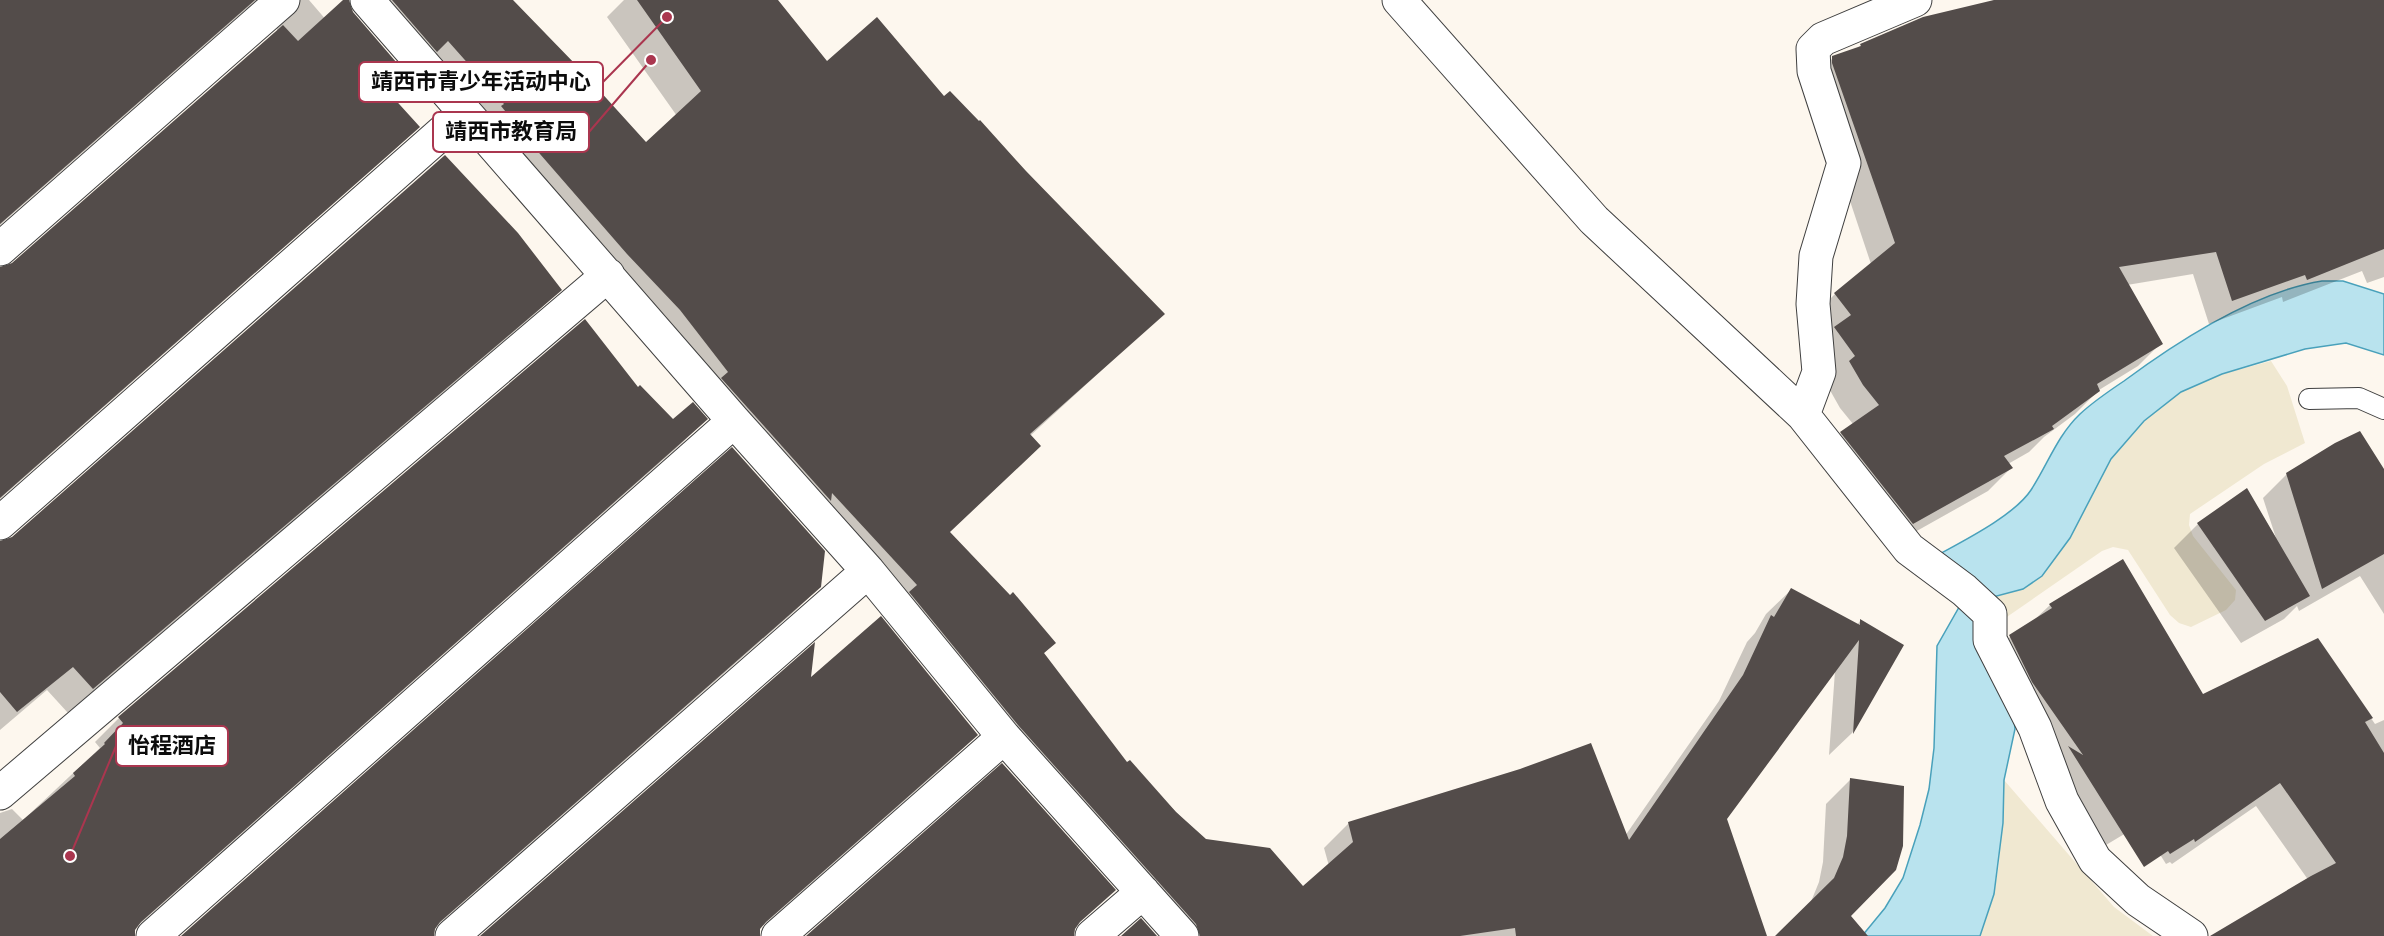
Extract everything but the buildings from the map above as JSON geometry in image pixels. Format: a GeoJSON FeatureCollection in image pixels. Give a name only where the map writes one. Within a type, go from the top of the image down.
{"type":"FeatureCollection","features":[{"type":"Feature","properties":{"kind":"street"},"geometry":{"type":"LineString","coordinates":[[0,249],[283,0]]}},
{"type":"Feature","properties":{"kind":"street"},"geometry":{"type":"LineString","coordinates":[[367,0],[868,571],[1005,737],[1182,936]]}},
{"type":"Feature","properties":{"kind":"street"},"geometry":{"type":"LineString","coordinates":[[1399,0],[1594,220],[1803,415],[1909,549],[1964,590],[1990,614],[1990,640],[2035,728],[2062,801],[2095,860],[2138,900],[2191,936]]}},
{"type":"Feature","properties":{"kind":"street"},"geometry":{"type":"LineString","coordinates":[[1803,415],[1820,372],[1813,304],[1816,255],[1844,163],[1814,71],[1813,49],[1823,39],[1915,0]]}},
{"type":"Feature","properties":{"kind":"street"},"geometry":{"type":"LineString","coordinates":[[0,524],[465,113]]}},
{"type":"Feature","properties":{"kind":"street"},"geometry":{"type":"LineString","coordinates":[[0,793],[608,275]]}},
{"type":"Feature","properties":{"kind":"street"},"geometry":{"type":"LineString","coordinates":[[153,936],[734,421]]}},
{"type":"Feature","properties":{"kind":"street"},"geometry":{"type":"LineString","coordinates":[[452,936],[868,571]]}},
{"type":"Feature","properties":{"kind":"street"},"geometry":{"type":"LineString","coordinates":[[778,936],[1005,737]]}},
{"type":"Feature","properties":{"kind":"street"},"geometry":{"type":"LineString","coordinates":[[1092,936],[1143,892]]}},
{"type":"Feature","properties":{"kind":"lane"},"geometry":{"type":"LineString","coordinates":[[2309,399],[2359,398],[2384,409]]}},
{"type":"Feature","properties":{"kind":"shaded area"},"geometry":{"type":"Polygon","coordinates":[[[2271,361],[2287,386],[2305,443],[2264,464],[2190,514],[2189,525],[2193,536],[2236,590],[2235,600],[2226,610],[2191,627],[2179,623],[2170,615],[2128,550],[2113,547],[2102,551],[2001,621],[1993,597],[2023,589],[2042,576],[2070,538],[2111,459],[2144,421],[2181,392],[2222,374],[2271,361]]]}},
{"type":"Feature","properties":{"kind":"shaded area"},"geometry":{"type":"Polygon","coordinates":[[[2004,780],[2114,907],[2153,936],[1980,936],[1994,894],[1999,864],[2004,780]]]}},
{"type":"Feature","properties":{"kind":"water"},"geometry":{"type":"Polygon","coordinates":[[[2322,281],[2343,281],[2384,294],[2384,355],[2346,343],[2305,349],[2222,374],[2181,392],[2144,421],[2111,459],[2070,538],[2042,576],[2023,589],[1993,597],[1934,557],[1986,528],[2023,500],[2072,423],[2107,393],[2168,350],[2218,320],[2270,296],[2322,281]]]}},
{"type":"Feature","properties":{"kind":"water"},"geometry":{"type":"Polygon","coordinates":[[[1962,602],[1982,622],[2013,711],[2015,729],[2004,780],[2003,823],[1994,894],[1980,936],[1862,936],[1885,908],[1903,878],[1920,825],[1929,789],[1934,748],[1937,646],[1962,602]]]}},
{"type":"Feature","properties":{"kind":"place","name":"靖西市青少年活动中心"},"geometry":{"type":"Point","coordinates":[667,17]}},
{"type":"Feature","properties":{"kind":"place","name":"靖西市教育局"},"geometry":{"type":"Point","coordinates":[651,60]}},
{"type":"Feature","properties":{"kind":"place","name":"怡程酒店"},"geometry":{"type":"Point","coordinates":[70,856]}}]}
